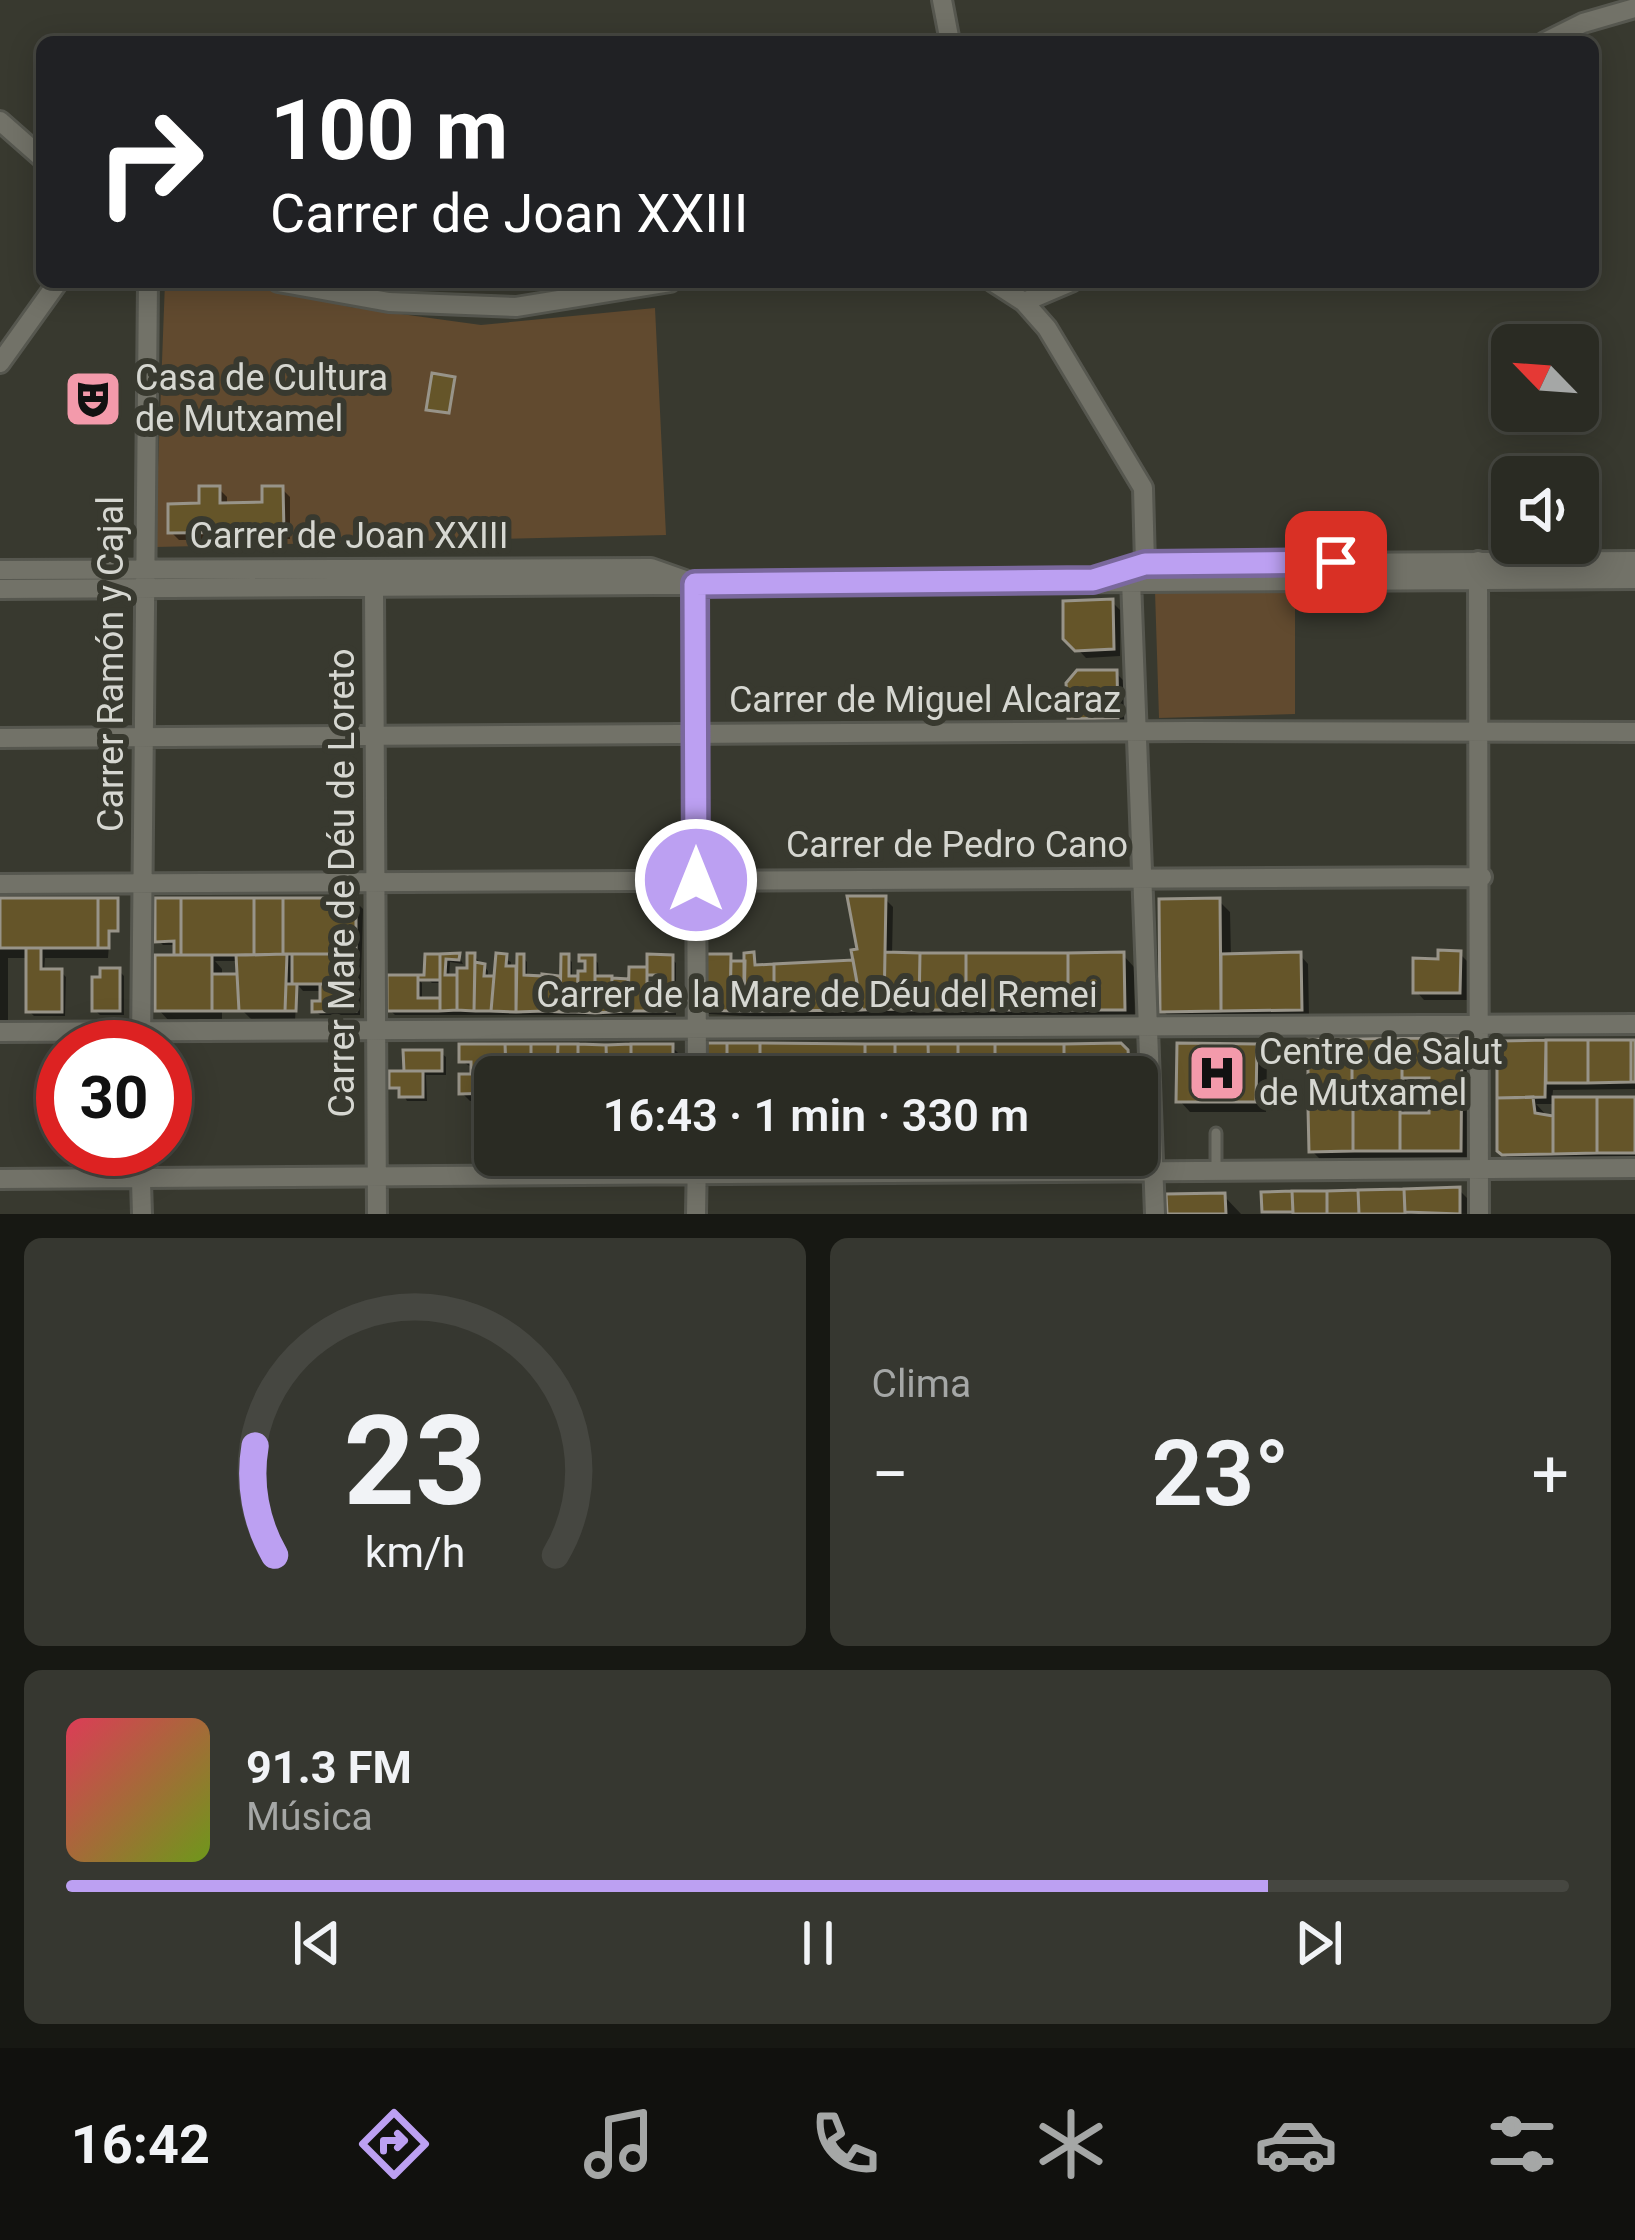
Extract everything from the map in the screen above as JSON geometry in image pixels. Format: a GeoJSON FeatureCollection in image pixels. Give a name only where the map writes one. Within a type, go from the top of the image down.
{"type":"FeatureCollection","features":[{"type":"Feature","properties":{"kind":"street"},"geometry":{"type":"LineString","coordinates":[[942,0],[949,36]]}},
{"type":"Feature","properties":{"kind":"street"},"geometry":{"type":"LineString","coordinates":[[1557,36],[1635,8]]}},
{"type":"Feature","properties":{"kind":"street"},"geometry":{"type":"LineString","coordinates":[[0,121],[36,153]]}},
{"type":"Feature","properties":{"kind":"street"},"geometry":{"type":"LineString","coordinates":[[0,363],[54,288]]}},
{"type":"Feature","properties":{"kind":"street","name":"Carrer Ramón y Cajal"},"geometry":{"type":"LineString","coordinates":[[141,1020],[148,288]]}},
{"type":"Feature","properties":{"kind":"street"},"geometry":{"type":"LineString","coordinates":[[311,288],[389,302],[516,307],[633,288]]}},
{"type":"Feature","properties":{"kind":"street"},"geometry":{"type":"LineString","coordinates":[[1002,288],[1024,302],[1047,328],[1143,488],[1145,564],[1131,580],[1149,1056]]}},
{"type":"Feature","properties":{"kind":"street"},"geometry":{"type":"LineString","coordinates":[[1024,302],[1057,288]]}},
{"type":"Feature","properties":{"kind":"street","name":"Carrer de Joan XXIII"},"geometry":{"type":"LineString","coordinates":[[0,570],[374,589],[1131,580],[1635,561]]}},
{"type":"Feature","properties":{"kind":"street","name":"Carrer de Joan XXIII"},"geometry":{"type":"LineString","coordinates":[[1093,580],[1145,564],[1478,570],[1635,579]]}},
{"type":"Feature","properties":{"kind":"street","name":"Carrer de Joan XXIII"},"geometry":{"type":"LineString","coordinates":[[0,589],[145,579],[651,568],[695,584]]}},
{"type":"Feature","properties":{"kind":"street"},"geometry":{"type":"LineString","coordinates":[[1478,570],[1479,1214]]}},
{"type":"Feature","properties":{"kind":"street"},"geometry":{"type":"LineString","coordinates":[[695,584],[697,1056]]}},
{"type":"Feature","properties":{"kind":"street","name":"Carrer Mare de Déu de Loreto"},"geometry":{"type":"LineString","coordinates":[[374,589],[377,1214]]}},
{"type":"Feature","properties":{"kind":"street","name":"Carrer de Miguel Alcaraz"},"geometry":{"type":"LineString","coordinates":[[0,738],[1635,732]]}},
{"type":"Feature","properties":{"kind":"street","name":"Carrer de Pedro Cano"},"geometry":{"type":"LineString","coordinates":[[0,884],[1481,877]]}},
{"type":"Feature","properties":{"kind":"street","name":"Carrer de la Mare de Déu del Remei"},"geometry":{"type":"LineString","coordinates":[[192,1037],[375,1030],[1635,1024]]}},
{"type":"Feature","properties":{"kind":"street","name":"Carrer de la Mare de Déu del Remei"},"geometry":{"type":"LineString","coordinates":[[0,1032],[36,1034]]}},
{"type":"Feature","properties":{"kind":"street"},"geometry":{"type":"LineString","coordinates":[[1158,1172],[1635,1168]]}},
{"type":"Feature","properties":{"kind":"street"},"geometry":{"type":"LineString","coordinates":[[0,1179],[474,1173]]}},
{"type":"Feature","properties":{"kind":"street"},"geometry":{"type":"LineString","coordinates":[[696,1214],[698,1176]]}},
{"type":"Feature","properties":{"kind":"street"},"geometry":{"type":"LineString","coordinates":[[1154,1176],[1155,1214]]}},
{"type":"Feature","properties":{"kind":"street"},"geometry":{"type":"LineString","coordinates":[[140,1178],[142,1214]]}},
{"type":"Feature","properties":{"kind":"lane"},"geometry":{"type":"LineString","coordinates":[[1216,1133],[1216,1172]]}},
{"type":"Feature","properties":{"kind":"shaded area"},"geometry":{"type":"Polygon","coordinates":[[[165,288],[276,288],[350,307],[481,325],[655,308],[666,535],[155,547],[165,288]]]}},
{"type":"Feature","properties":{"kind":"shaded area"},"geometry":{"type":"Polygon","coordinates":[[[1155,591],[1295,592],[1295,714],[1159,718],[1155,591]]]}},
{"type":"Feature","properties":{"kind":"building"},"geometry":{"type":"Polygon","coordinates":[[[432,373],[455,377],[449,413],[426,410],[432,373]]]}},
{"type":"Feature","properties":{"kind":"building"},"geometry":{"type":"Polygon","coordinates":[[[199,486],[220,486],[220,503],[262,502],[262,486],[283,486],[284,532],[168,533],[168,504],[199,503],[199,486]]]}},
{"type":"Feature","properties":{"kind":"building"},"geometry":{"type":"Polygon","coordinates":[[[1113,599],[1114,649],[1075,651],[1063,639],[1063,601],[1113,599]]]}},
{"type":"Feature","properties":{"kind":"building"},"geometry":{"type":"Polygon","coordinates":[[[1077,670],[1117,670],[1118,718],[1068,719],[1066,683],[1077,670]]]}},
{"type":"Feature","properties":{"kind":"building"},"geometry":{"type":"Polygon","coordinates":[[[847,896],[886,896],[884,1009],[862,1010],[847,896]]]}},
{"type":"Feature","properties":{"kind":"building"},"geometry":{"type":"Polygon","coordinates":[[[0,898],[98,898],[98,948],[0,948],[0,898]]]}},
{"type":"Feature","properties":{"kind":"building"},"geometry":{"type":"Polygon","coordinates":[[[98,898],[118,898],[118,931],[109,931],[109,948],[98,948],[98,898]]]}},
{"type":"Feature","properties":{"kind":"building"},"geometry":{"type":"Polygon","coordinates":[[[155,898],[181,898],[181,955],[174,955],[174,941],[155,942],[155,898]]]}},
{"type":"Feature","properties":{"kind":"building"},"geometry":{"type":"Polygon","coordinates":[[[181,898],[254,898],[254,955],[181,955],[181,898]]]}},
{"type":"Feature","properties":{"kind":"building"},"geometry":{"type":"Polygon","coordinates":[[[254,898],[283,898],[283,954],[254,955],[254,898]]]}},
{"type":"Feature","properties":{"kind":"building"},"geometry":{"type":"Polygon","coordinates":[[[283,898],[356,898],[356,954],[283,954],[283,898]]]}},
{"type":"Feature","properties":{"kind":"building"},"geometry":{"type":"Polygon","coordinates":[[[1220,898],[1221,1011],[1160,1012],[1159,899],[1220,898]]]}},
{"type":"Feature","properties":{"kind":"building"},"geometry":{"type":"Polygon","coordinates":[[[26,948],[41,948],[41,969],[62,969],[62,1012],[26,1012],[26,948]]]}},
{"type":"Feature","properties":{"kind":"building"},"geometry":{"type":"Polygon","coordinates":[[[1438,950],[1461,951],[1460,993],[1413,993],[1413,958],[1438,959],[1438,950]]]}},
{"type":"Feature","properties":{"kind":"building"},"geometry":{"type":"Polygon","coordinates":[[[754,952],[755,965],[774,964],[774,1011],[744,1011],[744,953],[754,952]]]}},
{"type":"Feature","properties":{"kind":"building"},"geometry":{"type":"Polygon","coordinates":[[[885,952],[920,953],[919,1010],[884,1009],[885,952]]]}},
{"type":"Feature","properties":{"kind":"building"},"geometry":{"type":"Polygon","coordinates":[[[1124,952],[1125,1010],[1068,1010],[1068,953],[1124,952]]]}},
{"type":"Feature","properties":{"kind":"building"},"geometry":{"type":"Polygon","coordinates":[[[1301,952],[1302,1010],[1221,1011],[1221,954],[1301,952]]]}},
{"type":"Feature","properties":{"kind":"building"},"geometry":{"type":"Polygon","coordinates":[[[460,953],[459,960],[446,959],[445,975],[457,975],[457,1010],[440,1011],[440,954],[460,953]]]}},
{"type":"Feature","properties":{"kind":"building"},"geometry":{"type":"Polygon","coordinates":[[[467,953],[475,953],[474,1011],[457,1010],[457,968],[467,968],[467,953]]]}},
{"type":"Feature","properties":{"kind":"building"},"geometry":{"type":"Polygon","coordinates":[[[496,953],[507,954],[506,966],[516,966],[516,1012],[491,1011],[496,953]]]}},
{"type":"Feature","properties":{"kind":"building"},"geometry":{"type":"Polygon","coordinates":[[[920,953],[966,953],[966,1010],[919,1010],[920,953]]]}},
{"type":"Feature","properties":{"kind":"building"},"geometry":{"type":"Polygon","coordinates":[[[966,953],[1068,953],[1068,1010],[966,1010],[966,953]]]}},
{"type":"Feature","properties":{"kind":"building"},"geometry":{"type":"Polygon","coordinates":[[[287,954],[285,1011],[239,1011],[236,955],[287,954]]]}},
{"type":"Feature","properties":{"kind":"building"},"geometry":{"type":"Polygon","coordinates":[[[292,954],[356,954],[356,984],[292,984],[292,954]]]}},
{"type":"Feature","properties":{"kind":"building"},"geometry":{"type":"Polygon","coordinates":[[[425,954],[440,954],[440,980],[418,980],[418,975],[424,975],[425,954]]]}},
{"type":"Feature","properties":{"kind":"building"},"geometry":{"type":"Polygon","coordinates":[[[517,954],[524,954],[524,975],[542,976],[544,1011],[516,1012],[517,954]]]}},
{"type":"Feature","properties":{"kind":"building"},"geometry":{"type":"Polygon","coordinates":[[[561,954],[569,954],[569,976],[578,976],[577,1012],[560,1012],[561,954]]]}},
{"type":"Feature","properties":{"kind":"building"},"geometry":{"type":"Polygon","coordinates":[[[647,954],[673,955],[673,1011],[647,1011],[647,983],[656,983],[656,975],[647,975],[647,954]]]}},
{"type":"Feature","properties":{"kind":"building"},"geometry":{"type":"Polygon","coordinates":[[[702,954],[731,954],[730,1011],[702,1010],[702,954]]]}},
{"type":"Feature","properties":{"kind":"building"},"geometry":{"type":"Polygon","coordinates":[[[155,955],[212,955],[212,1011],[155,1011],[155,955]]]}},
{"type":"Feature","properties":{"kind":"building"},"geometry":{"type":"Polygon","coordinates":[[[579,955],[595,955],[595,1013],[577,1012],[578,971],[585,971],[579,955]]]}},
{"type":"Feature","properties":{"kind":"building"},"geometry":{"type":"Polygon","coordinates":[[[853,960],[862,1010],[774,1011],[774,964],[853,960]]]}},
{"type":"Feature","properties":{"kind":"building"},"geometry":{"type":"Polygon","coordinates":[[[731,961],[745,961],[744,1011],[730,1011],[731,961]]]}},
{"type":"Feature","properties":{"kind":"building"},"geometry":{"type":"Polygon","coordinates":[[[475,962],[485,964],[484,976],[494,976],[491,1011],[474,1011],[475,962]]]}},
{"type":"Feature","properties":{"kind":"building"},"geometry":{"type":"Polygon","coordinates":[[[629,967],[647,967],[647,1011],[628,1011],[629,967]]]}},
{"type":"Feature","properties":{"kind":"building"},"geometry":{"type":"Polygon","coordinates":[[[100,968],[120,968],[120,1011],[92,1011],[92,977],[100,977],[100,968]]]}},
{"type":"Feature","properties":{"kind":"building"},"geometry":{"type":"Polygon","coordinates":[[[212,974],[237,974],[239,1011],[212,1011],[212,974]]]}},
{"type":"Feature","properties":{"kind":"building"},"geometry":{"type":"Polygon","coordinates":[[[542,974],[560,976],[560,1012],[544,1011],[542,974]]]}},
{"type":"Feature","properties":{"kind":"building"},"geometry":{"type":"Polygon","coordinates":[[[387,975],[418,975],[418,998],[440,998],[440,1011],[387,1011],[387,975]]]}},
{"type":"Feature","properties":{"kind":"building"},"geometry":{"type":"Polygon","coordinates":[[[595,976],[612,976],[611,1012],[595,1013],[595,976]]]}},
{"type":"Feature","properties":{"kind":"building"},"geometry":{"type":"Polygon","coordinates":[[[612,978],[628,979],[628,1011],[611,1012],[612,978]]]}},
{"type":"Feature","properties":{"kind":"building"},"geometry":{"type":"Polygon","coordinates":[[[286,984],[297,984],[296,1011],[285,1011],[286,984]]]}},
{"type":"Feature","properties":{"kind":"building"},"geometry":{"type":"Polygon","coordinates":[[[320,984],[356,984],[356,1011],[312,1012],[312,1001],[320,1001],[320,984]]]}},
{"type":"Feature","properties":{"kind":"building"},"geometry":{"type":"Polygon","coordinates":[[[1402,1038],[1402,1089],[1352,1089],[1352,1039],[1402,1038]]]}},
{"type":"Feature","properties":{"kind":"building"},"geometry":{"type":"Polygon","coordinates":[[[1402,1038],[1462,1039],[1461,1151],[1400,1151],[1400,1113],[1429,1113],[1429,1078],[1402,1078],[1402,1038]]]}},
{"type":"Feature","properties":{"kind":"building"},"geometry":{"type":"Polygon","coordinates":[[[1308,1039],[1352,1039],[1352,1095],[1308,1095],[1308,1039]]]}},
{"type":"Feature","properties":{"kind":"building"},"geometry":{"type":"Polygon","coordinates":[[[1546,1040],[1545,1097],[1497,1098],[1500,1041],[1546,1040]]]}},
{"type":"Feature","properties":{"kind":"building"},"geometry":{"type":"Polygon","coordinates":[[[1546,1040],[1588,1040],[1588,1083],[1546,1083],[1546,1040]]]}},
{"type":"Feature","properties":{"kind":"building"},"geometry":{"type":"Polygon","coordinates":[[[1588,1040],[1631,1040],[1631,1082],[1588,1083],[1588,1040]]]}},
{"type":"Feature","properties":{"kind":"building"},"geometry":{"type":"Polygon","coordinates":[[[1631,1040],[1635,1040],[1635,1082],[1631,1082],[1631,1040]]]}},
{"type":"Feature","properties":{"kind":"building"},"geometry":{"type":"Polygon","coordinates":[[[703,1043],[727,1043],[727,1056],[703,1056],[703,1043]]]}},
{"type":"Feature","properties":{"kind":"building"},"geometry":{"type":"Polygon","coordinates":[[[727,1043],[760,1043],[760,1056],[727,1056],[727,1043]]]}},
{"type":"Feature","properties":{"kind":"building"},"geometry":{"type":"Polygon","coordinates":[[[760,1043],[865,1044],[865,1056],[760,1056],[760,1043]]]}},
{"type":"Feature","properties":{"kind":"building"},"geometry":{"type":"Polygon","coordinates":[[[1121,1043],[1128,1056],[1064,1056],[1064,1044],[1121,1043]]]}},
{"type":"Feature","properties":{"kind":"building","name":"Centre de Salut de Mutxamel"},"geometry":{"type":"Polygon","coordinates":[[[1177,1043],[1257,1044],[1256,1102],[1176,1102],[1177,1043]]]}},
{"type":"Feature","properties":{"kind":"building"},"geometry":{"type":"Polygon","coordinates":[[[459,1044],[505,1044],[506,1056],[474,1056],[474,1094],[459,1094],[459,1074],[471,1074],[471,1062],[459,1062],[459,1044]]]}},
{"type":"Feature","properties":{"kind":"building"},"geometry":{"type":"Polygon","coordinates":[[[505,1044],[531,1044],[531,1056],[505,1056],[505,1044]]]}},
{"type":"Feature","properties":{"kind":"building"},"geometry":{"type":"Polygon","coordinates":[[[531,1044],[558,1044],[558,1056],[531,1056],[531,1044]]]}},
{"type":"Feature","properties":{"kind":"building"},"geometry":{"type":"Polygon","coordinates":[[[558,1044],[578,1044],[578,1056],[558,1056],[558,1044]]]}},
{"type":"Feature","properties":{"kind":"building"},"geometry":{"type":"Polygon","coordinates":[[[578,1044],[606,1045],[606,1056],[578,1056],[578,1044]]]}},
{"type":"Feature","properties":{"kind":"building"},"geometry":{"type":"Polygon","coordinates":[[[631,1044],[673,1044],[673,1056],[631,1056],[631,1044]]]}},
{"type":"Feature","properties":{"kind":"building"},"geometry":{"type":"Polygon","coordinates":[[[631,1044],[631,1056],[606,1056],[606,1045],[631,1044]]]}},
{"type":"Feature","properties":{"kind":"building"},"geometry":{"type":"Polygon","coordinates":[[[865,1044],[895,1044],[895,1056],[865,1056],[865,1044]]]}},
{"type":"Feature","properties":{"kind":"building"},"geometry":{"type":"Polygon","coordinates":[[[895,1044],[928,1044],[928,1056],[895,1056],[895,1044]]]}},
{"type":"Feature","properties":{"kind":"building"},"geometry":{"type":"Polygon","coordinates":[[[928,1044],[958,1044],[958,1056],[928,1056],[928,1044]]]}},
{"type":"Feature","properties":{"kind":"building"},"geometry":{"type":"Polygon","coordinates":[[[958,1044],[995,1044],[995,1056],[958,1056],[958,1044]]]}},
{"type":"Feature","properties":{"kind":"building"},"geometry":{"type":"Polygon","coordinates":[[[995,1044],[1064,1044],[1064,1056],[995,1056],[995,1044]]]}},
{"type":"Feature","properties":{"kind":"building"},"geometry":{"type":"Polygon","coordinates":[[[403,1050],[442,1050],[442,1071],[404,1071],[403,1050]]]}},
{"type":"Feature","properties":{"kind":"building"},"geometry":{"type":"Polygon","coordinates":[[[389,1071],[423,1071],[423,1097],[399,1097],[399,1088],[389,1088],[389,1071]]]}},
{"type":"Feature","properties":{"kind":"building"},"geometry":{"type":"Polygon","coordinates":[[[1533,1097],[1535,1113],[1553,1116],[1553,1154],[1502,1155],[1497,1151],[1497,1098],[1533,1097]]]}},
{"type":"Feature","properties":{"kind":"building"},"geometry":{"type":"Polygon","coordinates":[[[1553,1097],[1597,1097],[1597,1153],[1553,1154],[1553,1097]]]}},
{"type":"Feature","properties":{"kind":"building"},"geometry":{"type":"Polygon","coordinates":[[[1597,1097],[1635,1097],[1635,1153],[1597,1153],[1597,1097]]]}},
{"type":"Feature","properties":{"kind":"building"},"geometry":{"type":"Polygon","coordinates":[[[1353,1100],[1400,1100],[1400,1151],[1353,1151],[1353,1100]]]}},
{"type":"Feature","properties":{"kind":"building"},"geometry":{"type":"Polygon","coordinates":[[[1353,1107],[1353,1151],[1309,1152],[1308,1108],[1353,1107]]]}},
{"type":"Feature","properties":{"kind":"building"},"geometry":{"type":"Polygon","coordinates":[[[1460,1187],[1460,1214],[1405,1212],[1404,1189],[1460,1187]]]}},
{"type":"Feature","properties":{"kind":"building"},"geometry":{"type":"Polygon","coordinates":[[[1404,1189],[1405,1214],[1359,1214],[1358,1190],[1404,1189]]]}},
{"type":"Feature","properties":{"kind":"building"},"geometry":{"type":"Polygon","coordinates":[[[1358,1190],[1359,1214],[1327,1214],[1327,1191],[1358,1190]]]}},
{"type":"Feature","properties":{"kind":"building"},"geometry":{"type":"Polygon","coordinates":[[[1292,1191],[1293,1212],[1262,1212],[1261,1192],[1292,1191]]]}},
{"type":"Feature","properties":{"kind":"building"},"geometry":{"type":"Polygon","coordinates":[[[1292,1191],[1327,1191],[1327,1214],[1293,1214],[1292,1191]]]}},
{"type":"Feature","properties":{"kind":"building"},"geometry":{"type":"Polygon","coordinates":[[[1225,1193],[1226,1214],[1167,1214],[1166,1194],[1225,1193]]]}},
{"type":"Feature","properties":{"kind":"place","name":"Casa de Cultura de Mutxamel"},"geometry":{"type":"Point","coordinates":[93,399]}},
{"type":"Feature","properties":{"kind":"place","name":"Centre de Salut de Mutxamel"},"geometry":{"type":"Point","coordinates":[1217,1073]}},
{"type":"Feature","properties":{"kind":"route"},"geometry":{"type":"LineString","coordinates":[[696,880],[695,584],[1093,580],[1145,564],[1336,562]]}}]}
